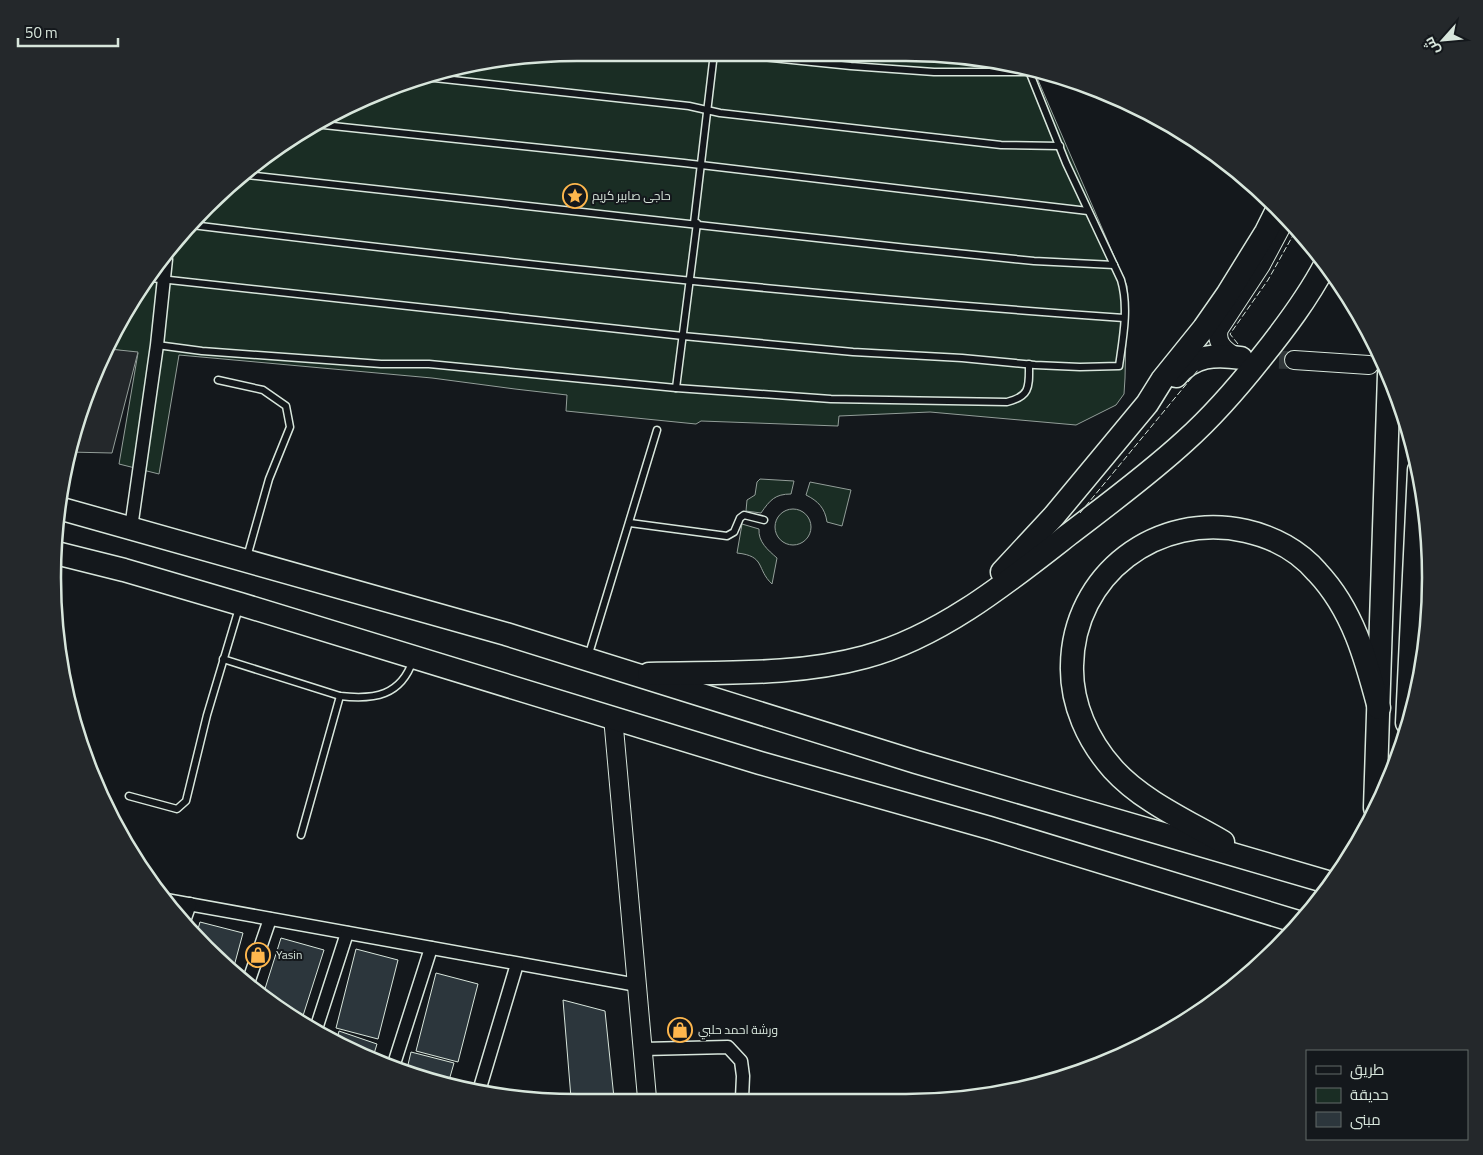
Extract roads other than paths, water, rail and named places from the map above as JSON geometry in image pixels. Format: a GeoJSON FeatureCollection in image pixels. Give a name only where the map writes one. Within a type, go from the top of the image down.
{"type":"FeatureCollection","features":[{"type":"Feature","properties":{"kind":"highway"},"geometry":{"type":"LineString","coordinates":[[1147,404],[1162,380],[1204,328],[1227,295],[1274,216]]}},
{"type":"Feature","properties":{"kind":"highway"},"geometry":{"type":"LineString","coordinates":[[632,675],[789,670],[828,665],[864,658],[896,647],[927,633],[995,591],[1150,471],[1185,441],[1236,390],[1310,293],[1322,272]]}},
{"type":"Feature","properties":{"kind":"highway"},"geometry":{"type":"LineString","coordinates":[[945,622],[984,589],[1018,555],[1147,404],[1183,368],[1202,357],[1238,358]]}},
{"type":"Feature","properties":{"kind":"highway"},"geometry":{"type":"LineString","coordinates":[[1376,790],[1388,397]]}},
{"type":"Feature","properties":{"kind":"highway"},"geometry":{"type":"LineString","coordinates":[[66,510],[506,634],[632,675],[916,762],[1323,881]]}},
{"type":"Feature","properties":{"kind":"highway"},"geometry":{"type":"LineString","coordinates":[[1408,693],[1417,511]]}},
{"type":"Feature","properties":{"kind":"highway"},"geometry":{"type":"LineString","coordinates":[[1252,859],[1141,794],[1113,769],[1091,738],[1080,715],[1074,690],[1072,666],[1074,643],[1081,618],[1105,576],[1123,558],[1137,548],[1161,536],[1187,529],[1222,527],[1257,534],[1273,540],[1304,559],[1338,599],[1362,649],[1379,708]]}},
{"type":"Feature","properties":{"kind":"highway"},"geometry":{"type":"LineString","coordinates":[[62,554],[124,570],[240,604],[760,763],[990,828],[1292,920]]}},
{"type":"Feature","properties":{"kind":"street"},"geometry":{"type":"LineString","coordinates":[[1238,358],[1220,344],[1218,333],[1261,265],[1283,225]]}},
{"type":"Feature","properties":{"kind":"street"},"geometry":{"type":"LineString","coordinates":[[131,528],[157,345],[157,279]]}},
{"type":"Feature","properties":{"kind":"street"},"geometry":{"type":"LineString","coordinates":[[1294,360],[1369,365]]}},
{"type":"Feature","properties":{"kind":"street"},"geometry":{"type":"LineString","coordinates":[[613,717],[648,1094]]}},
{"type":"Feature","properties":{"kind":"street"},"geometry":{"type":"LineString","coordinates":[[176,902],[637,985]]}},
{"type":"Feature","properties":{"kind":"street"},"geometry":{"type":"LineString","coordinates":[[186,915],[190,904]]}},
{"type":"Feature","properties":{"kind":"street"},"geometry":{"type":"LineString","coordinates":[[250,977],[270,919]]}},
{"type":"Feature","properties":{"kind":"street"},"geometry":{"type":"LineString","coordinates":[[318,1024],[347,933]]}},
{"type":"Feature","properties":{"kind":"street"},"geometry":{"type":"LineString","coordinates":[[395,1060],[431,948]]}},
{"type":"Feature","properties":{"kind":"street"},"geometry":{"type":"LineString","coordinates":[[481,1085],[517,964]]}},
{"type":"Feature","properties":{"kind":"street"},"geometry":{"type":"LineString","coordinates":[[643,1049],[728,1047],[741,1061],[742,1094]]}},
{"type":"Feature","properties":{"kind":"lane"},"geometry":{"type":"LineString","coordinates":[[676,388],[690,280],[700,166],[713,61]]}},
{"type":"Feature","properties":{"kind":"lane"},"geometry":{"type":"LineString","coordinates":[[802,61],[934,72],[1010,72]]}},
{"type":"Feature","properties":{"kind":"lane"},"geometry":{"type":"LineString","coordinates":[[157,279],[683,336],[853,352],[1080,367],[1120,366],[1124,290],[1088,212],[1031,77]]}},
{"type":"Feature","properties":{"kind":"lane"},"geometry":{"type":"LineString","coordinates":[[444,79],[689,106],[707,110],[1001,145],[1060,146]]}},
{"type":"Feature","properties":{"kind":"lane"},"geometry":{"type":"LineString","coordinates":[[327,125],[700,166],[1088,212]]}},
{"type":"Feature","properties":{"kind":"lane"},"geometry":{"type":"LineString","coordinates":[[253,176],[695,223],[907,248],[1034,261],[1114,266]]}},
{"type":"Feature","properties":{"kind":"lane"},"geometry":{"type":"LineString","coordinates":[[199,226],[367,247],[690,280],[942,305],[1124,318]]}},
{"type":"Feature","properties":{"kind":"lane"},"geometry":{"type":"LineString","coordinates":[[157,345],[202,351],[381,364],[429,364],[676,388],[831,399],[1007,402],[1017,400],[1025,394],[1029,387],[1029,364]]}},
{"type":"Feature","properties":{"kind":"lane"},"geometry":{"type":"LineString","coordinates":[[218,380],[263,390],[286,406],[290,426],[269,479],[246,561]]}},
{"type":"Feature","properties":{"kind":"lane"},"geometry":{"type":"LineString","coordinates":[[587,660],[657,430]]}},
{"type":"Feature","properties":{"kind":"lane"},"geometry":{"type":"LineString","coordinates":[[630,523],[727,536],[734,532],[740,518],[744,515],[764,520]]}},
{"type":"Feature","properties":{"kind":"lane"},"geometry":{"type":"LineString","coordinates":[[130,796],[178,809],[186,801],[207,715],[240,604]]}},
{"type":"Feature","properties":{"kind":"lane"},"geometry":{"type":"LineString","coordinates":[[223,659],[340,696],[357,698],[390,692],[408,674],[414,657]]}},
{"type":"Feature","properties":{"kind":"lane"},"geometry":{"type":"LineString","coordinates":[[301,835],[340,696]]}},
{"type":"Feature","properties":{"kind":"tunnel"},"geometry":{"type":"LineString","coordinates":[[1252,359],[1294,360]]}},
{"type":"Feature","properties":{"kind":"place","name":"حاجی صابیر کریم"},"geometry":{"type":"Point","coordinates":[575,196]}},
{"type":"Feature","properties":{"kind":"place","name":"Yasin"},"geometry":{"type":"Point","coordinates":[258,955]}},
{"type":"Feature","properties":{"kind":"place","name":"ورشة احمد حلبي"},"geometry":{"type":"Point","coordinates":[680,1030]}}]}
